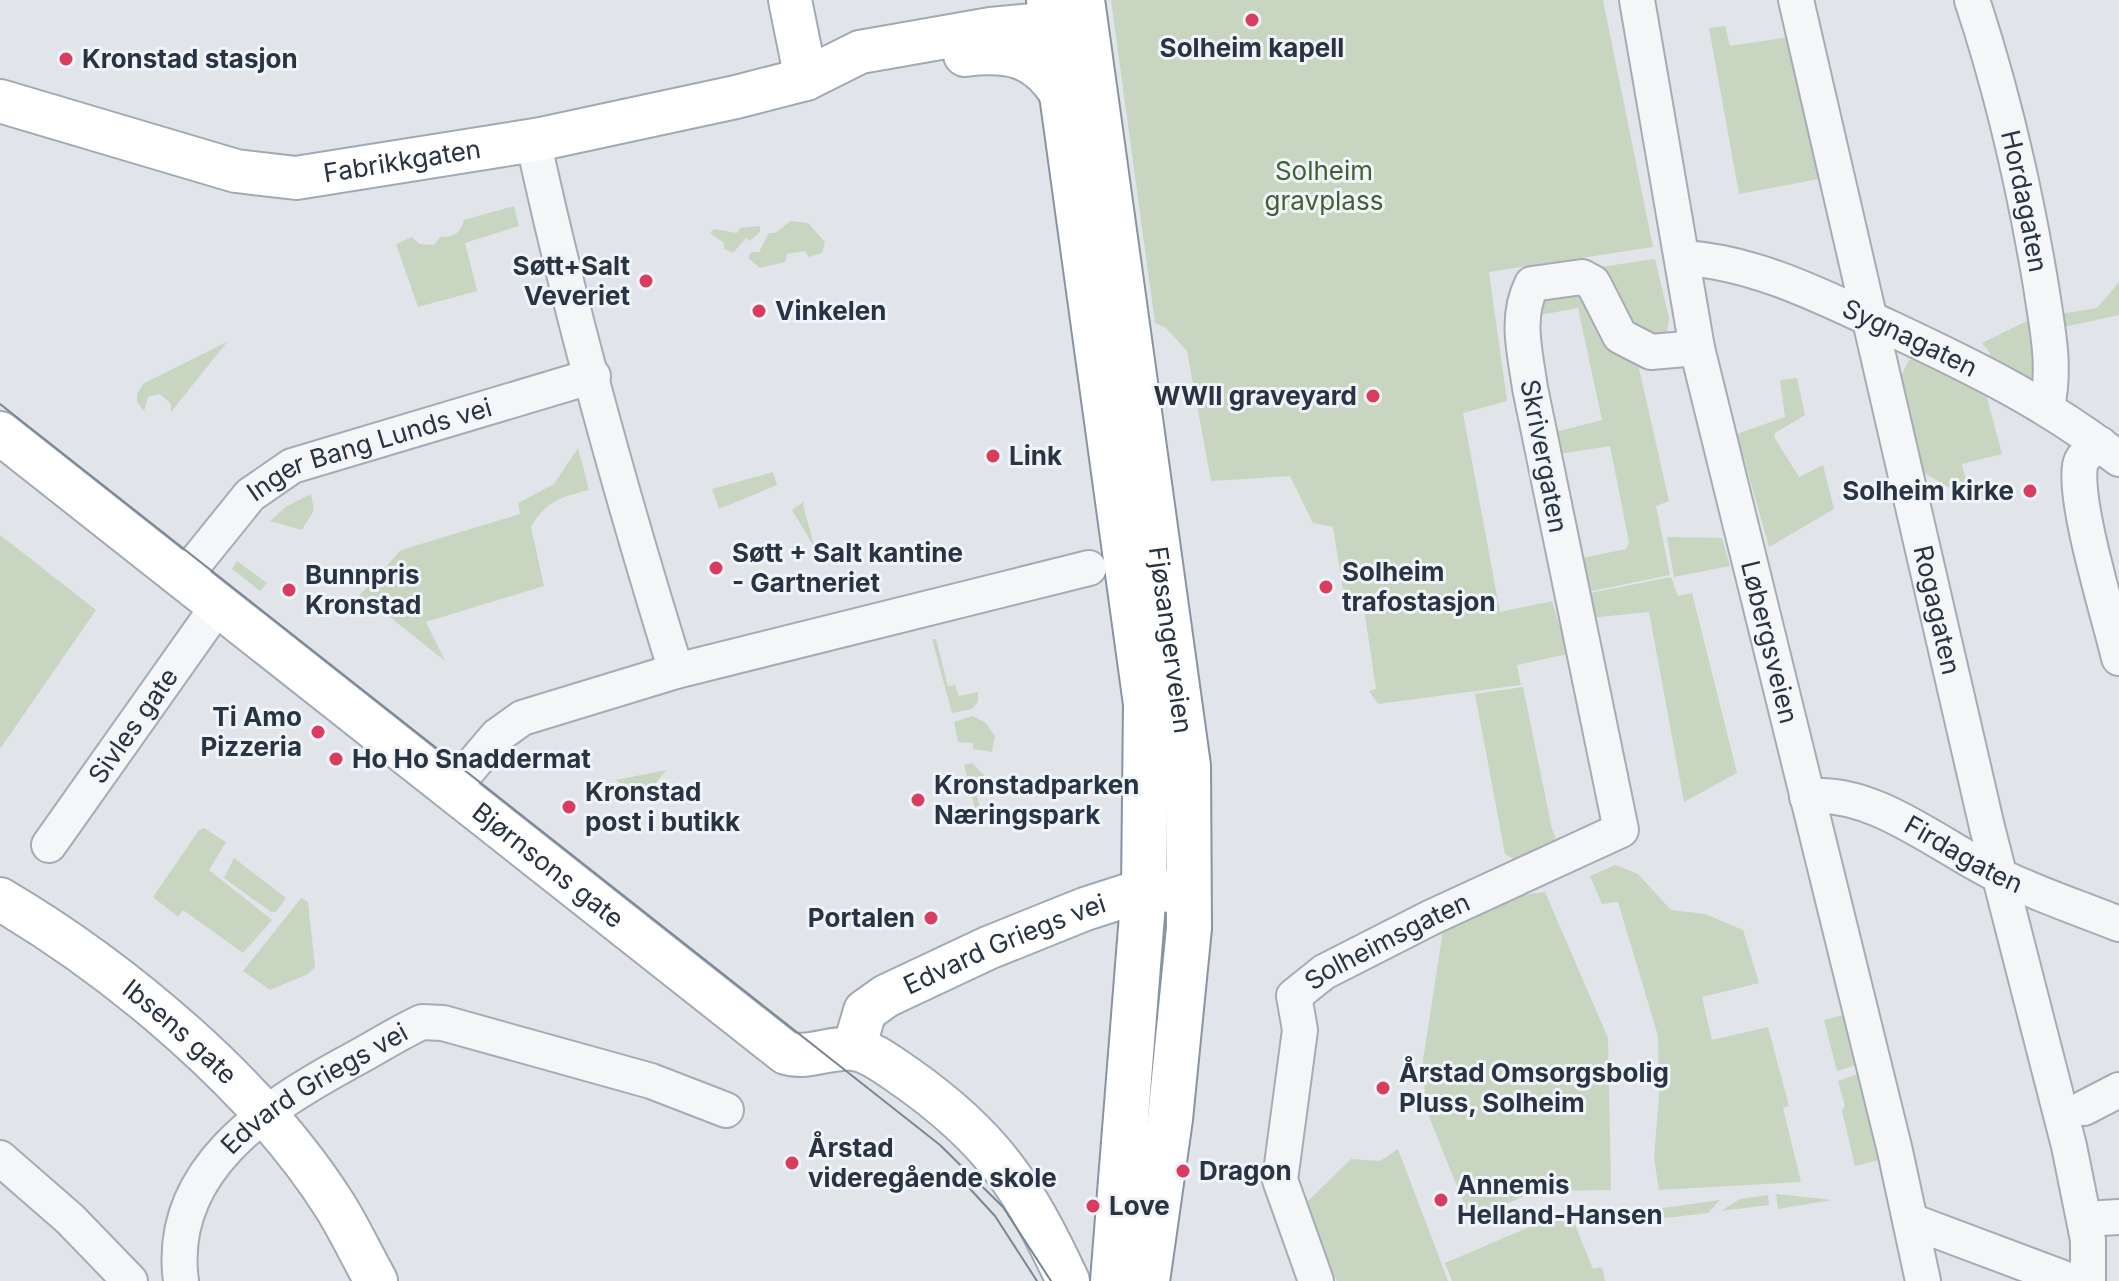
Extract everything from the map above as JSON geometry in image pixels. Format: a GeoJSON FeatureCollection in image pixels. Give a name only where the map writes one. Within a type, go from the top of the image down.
{"type":"FeatureCollection","features":[{"type":"Feature","properties":{"kind":"highway","name":"Fjøsangerveien"},"geometry":{"type":"LineString","coordinates":[[1067,11],[1060,92],[1146,704],[1144,890],[1113,1281]]}},
{"type":"Feature","properties":{"kind":"highway","name":"Fjøsangerveien"},"geometry":{"type":"LineString","coordinates":[[1067,11],[1175,657],[1188,766],[1190,892],[1183,1003],[1147,1281]]}},
{"type":"Feature","properties":{"kind":"main road"},"geometry":{"type":"LineString","coordinates":[[790,0],[806,79]]}},
{"type":"Feature","properties":{"kind":"main road","name":"Fabrikkgaten"},"geometry":{"type":"LineString","coordinates":[[806,79],[860,52],[991,29],[1067,11]]}},
{"type":"Feature","properties":{"kind":"main road","name":"Fabrikkgaten"},"geometry":{"type":"LineString","coordinates":[[0,101],[236,171],[296,178],[533,140],[806,79],[855,78],[993,52],[1027,57],[1049,74],[1060,92]]}},
{"type":"Feature","properties":{"kind":"main road","name":"Bjørnsons gate"},"geometry":{"type":"LineString","coordinates":[[0,433],[786,1053],[800,1055],[854,1048]]}},
{"type":"Feature","properties":{"kind":"main road","name":"Edvard Griegs vei"},"geometry":{"type":"LineString","coordinates":[[854,1048],[861,1019],[874,1002],[988,948],[1085,909],[1144,890],[1190,892]]}},
{"type":"Feature","properties":{"kind":"main road","name":"Ibsens gate"},"geometry":{"type":"LineString","coordinates":[[0,899],[91,961],[193,1040],[264,1114],[334,1205],[376,1281]]}},
{"type":"Feature","properties":{"kind":"main road"},"geometry":{"type":"LineString","coordinates":[[854,1048],[889,1065],[953,1110],[975,1131],[1017,1184],[1039,1220],[1068,1281]]}},
{"type":"Feature","properties":{"kind":"street","name":"Løbergsveien"},"geometry":{"type":"LineString","coordinates":[[1637,0],[1697,348],[1911,1221],[1923,1281]]}},
{"type":"Feature","properties":{"kind":"street","name":"Rogagaten"},"geometry":{"type":"LineString","coordinates":[[1796,0],[1999,876],[2085,1219],[2088,1281]]}},
{"type":"Feature","properties":{"kind":"street","name":"Hordagaten"},"geometry":{"type":"LineString","coordinates":[[1972,0],[2007,121],[2037,263],[2053,366],[2047,407]]}},
{"type":"Feature","properties":{"kind":"street"},"geometry":{"type":"LineString","coordinates":[[533,140],[593,376],[676,671]]}},
{"type":"Feature","properties":{"kind":"street","name":"Sygnagaten"},"geometry":{"type":"LineString","coordinates":[[1683,258],[1738,266],[1839,303],[2047,407],[2110,452]]}},
{"type":"Feature","properties":{"kind":"street","name":"Skrivergaten"},"geometry":{"type":"LineString","coordinates":[[1621,830],[1530,388],[1522,337],[1524,299],[1532,284],[1582,277],[1593,283],[1620,336],[1651,352],[1697,348]]}},
{"type":"Feature","properties":{"kind":"street","name":"Inger Bang Lunds vei"},"geometry":{"type":"LineString","coordinates":[[183,578],[250,495],[292,466],[593,376]]}},
{"type":"Feature","properties":{"kind":"street"},"geometry":{"type":"LineString","coordinates":[[2110,452],[2086,454],[2080,465],[2082,500],[2119,658]]}},
{"type":"Feature","properties":{"kind":"street"},"geometry":{"type":"LineString","coordinates":[[452,789],[497,736],[522,718],[676,671],[1089,568]]}},
{"type":"Feature","properties":{"kind":"street","name":"Sivles gate"},"geometry":{"type":"LineString","coordinates":[[49,845],[218,606]]}},
{"type":"Feature","properties":{"kind":"street","name":"Firdagaten"},"geometry":{"type":"LineString","coordinates":[[1807,797],[1825,794],[1863,802],[1999,876],[2119,924]]}},
{"type":"Feature","properties":{"kind":"street","name":"Solheimsgaten"},"geometry":{"type":"LineString","coordinates":[[1316,1281],[1280,1180],[1300,1030],[1294,996],[1324,972],[1509,879],[1621,830]]}},
{"type":"Feature","properties":{"kind":"street","name":"Edvard Griegs vei"},"geometry":{"type":"LineString","coordinates":[[181,1281],[185,1225],[203,1180],[229,1143],[283,1098],[413,1027],[432,1021],[651,1081],[726,1110]]}},
{"type":"Feature","properties":{"kind":"street"},"geometry":{"type":"LineString","coordinates":[[2084,1108],[2119,1090]]}},
{"type":"Feature","properties":{"kind":"street"},"geometry":{"type":"LineString","coordinates":[[0,1158],[70,1219],[130,1281]]}},
{"type":"Feature","properties":{"kind":"street"},"geometry":{"type":"LineString","coordinates":[[2085,1219],[2119,1217]]}},
{"type":"Feature","properties":{"kind":"street"},"geometry":{"type":"LineString","coordinates":[[1911,1221],[2071,1281]]}},
{"type":"Feature","properties":{"kind":"green space","name":"Solheim gravplass"},"geometry":{"type":"Polygon","coordinates":[[[1111,0],[1603,0],[1653,247],[1489,272],[1507,401],[1463,413],[1500,612],[1552,601],[1568,654],[1517,665],[1521,685],[1378,704],[1369,691],[1376,689],[1364,609],[1346,609],[1333,527],[1313,523],[1290,476],[1211,481],[1187,351],[1166,328],[1155,323],[1111,0]]]}},
{"type":"Feature","properties":{"kind":"green space"},"geometry":{"type":"Polygon","coordinates":[[[1725,26],[1730,46],[1794,36],[1824,178],[1739,194],[1709,28],[1725,26]]]}},
{"type":"Feature","properties":{"kind":"green space"},"geometry":{"type":"Polygon","coordinates":[[[514,206],[519,226],[465,243],[477,291],[418,307],[396,244],[412,237],[419,244],[434,245],[440,237],[456,234],[464,220],[514,206]]]}},
{"type":"Feature","properties":{"kind":"green space"},"geometry":{"type":"Polygon","coordinates":[[[791,221],[808,223],[825,242],[822,253],[809,257],[805,251],[787,254],[785,262],[760,268],[748,258],[751,252],[759,252],[769,233],[775,233],[791,221]]]}},
{"type":"Feature","properties":{"kind":"green space"},"geometry":{"type":"Polygon","coordinates":[[[760,226],[760,232],[750,241],[746,238],[733,253],[724,249],[724,243],[710,233],[714,229],[737,233],[740,228],[760,226]]]}},
{"type":"Feature","properties":{"kind":"green space"},"geometry":{"type":"Polygon","coordinates":[[[1655,259],[1669,318],[1667,332],[1653,338],[1640,334],[1586,269],[1655,259]]]}},
{"type":"Feature","properties":{"kind":"green space"},"geometry":{"type":"Polygon","coordinates":[[[2119,282],[2119,315],[2064,327],[2060,314],[2097,308],[2119,282]]]}},
{"type":"Feature","properties":{"kind":"green space"},"geometry":{"type":"Polygon","coordinates":[[[1558,289],[1591,295],[1613,352],[1638,364],[1669,501],[1656,506],[1670,575],[1582,593],[1578,559],[1626,549],[1629,542],[1610,446],[1559,454],[1555,432],[1602,420],[1578,308],[1540,315],[1541,299],[1558,289]]]}},
{"type":"Feature","properties":{"kind":"green space"},"geometry":{"type":"Polygon","coordinates":[[[2035,317],[2036,377],[2023,380],[1987,361],[1990,353],[1982,343],[2035,317]]]}},
{"type":"Feature","properties":{"kind":"green space"},"geometry":{"type":"Polygon","coordinates":[[[227,342],[171,412],[171,404],[160,394],[148,397],[144,411],[137,402],[137,394],[144,383],[227,342]]]}},
{"type":"Feature","properties":{"kind":"green space"},"geometry":{"type":"Polygon","coordinates":[[[1919,359],[1986,394],[2002,454],[1962,464],[1969,494],[1990,490],[1984,498],[1968,499],[1921,471],[1901,376],[1909,360],[1919,359]]]}},
{"type":"Feature","properties":{"kind":"green space"},"geometry":{"type":"Polygon","coordinates":[[[1797,378],[1805,415],[1775,433],[1774,437],[1799,477],[1823,465],[1834,509],[1769,547],[1737,434],[1785,417],[1780,380],[1797,378]]]}},
{"type":"Feature","properties":{"kind":"green space"},"geometry":{"type":"Polygon","coordinates":[[[578,448],[589,490],[555,501],[542,511],[531,527],[544,586],[426,622],[445,661],[376,606],[361,608],[358,597],[401,550],[520,514],[518,503],[554,484],[578,448]]]}},
{"type":"Feature","properties":{"kind":"green space"},"geometry":{"type":"Polygon","coordinates":[[[773,472],[777,485],[719,509],[712,489],[773,472]]]}},
{"type":"Feature","properties":{"kind":"green space"},"geometry":{"type":"Polygon","coordinates":[[[311,494],[314,510],[302,530],[270,521],[287,506],[311,494]]]}},
{"type":"Feature","properties":{"kind":"green space"},"geometry":{"type":"Polygon","coordinates":[[[805,501],[803,505],[815,548],[792,510],[805,501]]]}},
{"type":"Feature","properties":{"kind":"green space"},"geometry":{"type":"Polygon","coordinates":[[[0,535],[96,610],[0,749],[0,535]]]}},
{"type":"Feature","properties":{"kind":"green space"},"geometry":{"type":"Polygon","coordinates":[[[1667,537],[1722,538],[1730,566],[1674,577],[1667,537]]]}},
{"type":"Feature","properties":{"kind":"green space"},"geometry":{"type":"Polygon","coordinates":[[[237,561],[267,583],[260,591],[232,569],[237,561]]]}},
{"type":"Feature","properties":{"kind":"green space"},"geometry":{"type":"Polygon","coordinates":[[[1671,577],[1678,596],[1692,593],[1737,773],[1684,802],[1649,612],[1590,618],[1585,594],[1671,577]]]}},
{"type":"Feature","properties":{"kind":"green space"},"geometry":{"type":"Polygon","coordinates":[[[932,639],[936,639],[948,686],[955,685],[959,696],[978,692],[978,702],[972,709],[952,713],[932,639]]]}},
{"type":"Feature","properties":{"kind":"green space"},"geometry":{"type":"Polygon","coordinates":[[[1523,687],[1552,829],[1560,850],[1524,866],[1505,854],[1475,694],[1523,687]]]}},
{"type":"Feature","properties":{"kind":"green space"},"geometry":{"type":"Polygon","coordinates":[[[972,716],[985,722],[995,736],[992,752],[973,749],[973,743],[958,742],[954,722],[972,716]]]}},
{"type":"Feature","properties":{"kind":"green space"},"geometry":{"type":"Polygon","coordinates":[[[972,763],[984,775],[976,791],[984,826],[980,828],[964,765],[972,763]]]}},
{"type":"Feature","properties":{"kind":"green space"},"geometry":{"type":"Polygon","coordinates":[[[666,770],[641,803],[616,780],[666,770]]]}},
{"type":"Feature","properties":{"kind":"green space"},"geometry":{"type":"Polygon","coordinates":[[[204,828],[226,842],[209,870],[272,920],[243,953],[183,910],[178,917],[153,897],[199,830],[204,828]]]}},
{"type":"Feature","properties":{"kind":"green space"},"geometry":{"type":"Polygon","coordinates":[[[234,858],[286,898],[276,912],[271,912],[224,878],[234,858]]]}},
{"type":"Feature","properties":{"kind":"green space"},"geometry":{"type":"Polygon","coordinates":[[[1615,865],[1638,874],[1671,910],[1705,914],[1743,930],[1759,983],[1702,997],[1712,1040],[1768,1027],[1789,1106],[1783,1108],[1801,1182],[1659,1190],[1654,1158],[1659,1096],[1658,1036],[1618,902],[1602,904],[1590,876],[1615,865]]]}},
{"type":"Feature","properties":{"kind":"green space"},"geometry":{"type":"Polygon","coordinates":[[[1545,892],[1608,1038],[1611,1190],[1537,1191],[1470,1219],[1426,1109],[1423,1060],[1444,924],[1499,898],[1545,892]]]}},
{"type":"Feature","properties":{"kind":"green space"},"geometry":{"type":"Polygon","coordinates":[[[301,898],[308,902],[315,967],[308,974],[270,990],[243,971],[301,898]]]}},
{"type":"Feature","properties":{"kind":"green space"},"geometry":{"type":"Polygon","coordinates":[[[1843,1015],[1856,1065],[1837,1071],[1824,1020],[1843,1015]]]}},
{"type":"Feature","properties":{"kind":"green space"},"geometry":{"type":"Polygon","coordinates":[[[1858,1074],[1879,1160],[1855,1166],[1838,1081],[1858,1074]]]}},
{"type":"Feature","properties":{"kind":"green space"},"geometry":{"type":"Polygon","coordinates":[[[1398,1149],[1448,1281],[1337,1281],[1305,1204],[1351,1159],[1380,1161],[1398,1149]]]}},
{"type":"Feature","properties":{"kind":"green space"},"geometry":{"type":"Polygon","coordinates":[[[1776,1194],[1832,1200],[1778,1209],[1776,1194]]]}},
{"type":"Feature","properties":{"kind":"green space"},"geometry":{"type":"Polygon","coordinates":[[[1768,1195],[1769,1205],[1721,1211],[1740,1199],[1768,1195]]]}},
{"type":"Feature","properties":{"kind":"green space"},"geometry":{"type":"Polygon","coordinates":[[[1720,1200],[1708,1213],[1656,1219],[1656,1209],[1720,1200]]]}},
{"type":"Feature","properties":{"kind":"green space"},"geometry":{"type":"Polygon","coordinates":[[[1569,1210],[1593,1269],[1602,1267],[1605,1281],[1452,1281],[1445,1263],[1569,1210]]]}},
{"type":"Feature","properties":{"kind":"tram line"},"geometry":{"type":"LineString","coordinates":[[0,404],[940,1145],[1003,1207],[1051,1281]]}},
{"type":"Feature","properties":{"kind":"tram line"},"geometry":{"type":"LineString","coordinates":[[960,1178],[995,1216],[1037,1281]]}},
{"type":"Feature","properties":{"kind":"place","name":"Solheim kapell"},"geometry":{"type":"Point","coordinates":[1252,20]}},
{"type":"Feature","properties":{"kind":"place","name":"Kronstad stasjon"},"geometry":{"type":"Point","coordinates":[66,59]}},
{"type":"Feature","properties":{"kind":"place","name":"Søtt+Salt Veveriet"},"geometry":{"type":"Point","coordinates":[646,281]}},
{"type":"Feature","properties":{"kind":"place","name":"Vinkelen"},"geometry":{"type":"Point","coordinates":[759,311]}},
{"type":"Feature","properties":{"kind":"place","name":"WWII graveyard"},"geometry":{"type":"Point","coordinates":[1373,396]}},
{"type":"Feature","properties":{"kind":"place","name":"Link"},"geometry":{"type":"Point","coordinates":[993,456]}},
{"type":"Feature","properties":{"kind":"place","name":"Solheim kirke"},"geometry":{"type":"Point","coordinates":[2030,491]}},
{"type":"Feature","properties":{"kind":"place","name":"Søtt + Salt kantine - Gartneriet"},"geometry":{"type":"Point","coordinates":[716,568]}},
{"type":"Feature","properties":{"kind":"place","name":"Solheim trafostasjon"},"geometry":{"type":"Point","coordinates":[1326,587]}},
{"type":"Feature","properties":{"kind":"place","name":"Bunnpris Kronstad"},"geometry":{"type":"Point","coordinates":[289,590]}},
{"type":"Feature","properties":{"kind":"place","name":"Ti Amo Pizzeria"},"geometry":{"type":"Point","coordinates":[318,732]}},
{"type":"Feature","properties":{"kind":"place","name":"Ho Ho Snaddermat"},"geometry":{"type":"Point","coordinates":[336,759]}},
{"type":"Feature","properties":{"kind":"place","name":"Kronstadparken Næringspark"},"geometry":{"type":"Point","coordinates":[918,800]}},
{"type":"Feature","properties":{"kind":"place","name":"Kronstad post i butikk"},"geometry":{"type":"Point","coordinates":[569,807]}},
{"type":"Feature","properties":{"kind":"place","name":"Portalen"},"geometry":{"type":"Point","coordinates":[931,918]}},
{"type":"Feature","properties":{"kind":"place","name":"Årstad Omsorgsbolig Pluss, Solheim"},"geometry":{"type":"Point","coordinates":[1383,1088]}},
{"type":"Feature","properties":{"kind":"place","name":"Årstad videregående skole"},"geometry":{"type":"Point","coordinates":[792,1163]}},
{"type":"Feature","properties":{"kind":"place","name":"Dragon"},"geometry":{"type":"Point","coordinates":[1183,1171]}},
{"type":"Feature","properties":{"kind":"place","name":"Annemis Helland-Hansen"},"geometry":{"type":"Point","coordinates":[1441,1200]}},
{"type":"Feature","properties":{"kind":"place","name":"Love"},"geometry":{"type":"Point","coordinates":[1093,1206]}}]}
